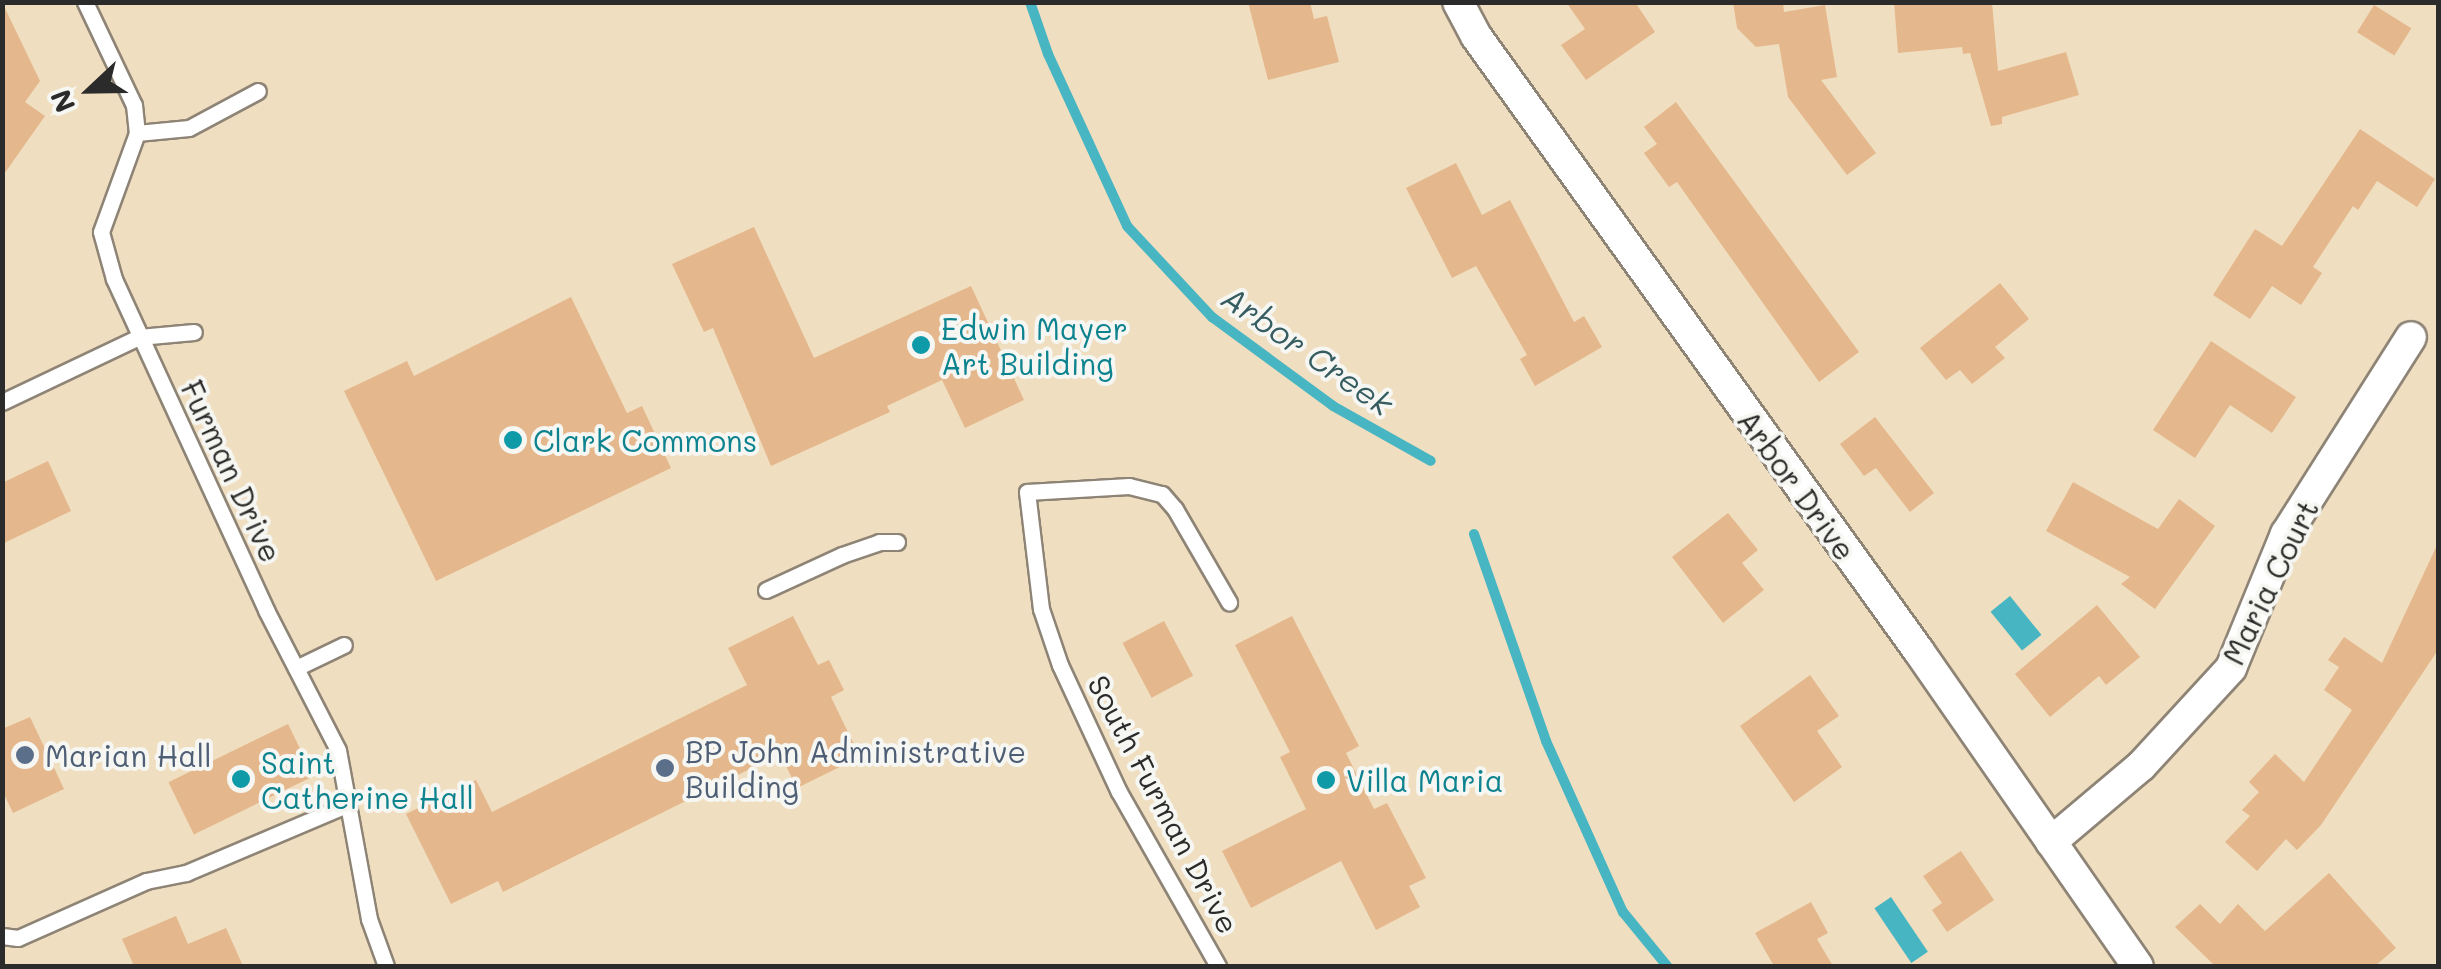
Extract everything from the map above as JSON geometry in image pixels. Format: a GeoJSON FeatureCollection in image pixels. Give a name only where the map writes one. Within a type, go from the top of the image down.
{"type":"FeatureCollection","features":[{"type":"Feature","properties":{"kind":"street","name":"Arbor Drive"},"geometry":{"type":"LineString","coordinates":[[1458,2],[1476,36],[2138,966]]}},
{"type":"Feature","properties":{"kind":"street","name":"Maria Court"},"geometry":{"type":"LineString","coordinates":[[2051,842],[2141,766],[2231,668],[2286,534],[2411,337]]}},
{"type":"Feature","properties":{"kind":"lane"},"geometry":{"type":"LineString","coordinates":[[86,2],[134,106],[137,132],[189,128],[258,92]]}},
{"type":"Feature","properties":{"kind":"lane","name":"Furman Drive"},"geometry":{"type":"LineString","coordinates":[[137,132],[101,232],[114,279],[338,750],[369,919],[386,966]]}},
{"type":"Feature","properties":{"kind":"lane"},"geometry":{"type":"LineString","coordinates":[[2,402],[140,337],[194,332]]}},
{"type":"Feature","properties":{"kind":"lane","name":"South Furman Drive"},"geometry":{"type":"LineString","coordinates":[[1218,966],[1119,792],[1060,664],[1041,609],[1028,492],[1129,486],[1162,494],[1228,602]]}},
{"type":"Feature","properties":{"kind":"lane"},"geometry":{"type":"LineString","coordinates":[[766,590],[842,555],[878,542],[897,542]]}},
{"type":"Feature","properties":{"kind":"lane"},"geometry":{"type":"LineString","coordinates":[[296,668],[344,644]]}},
{"type":"Feature","properties":{"kind":"lane"},"geometry":{"type":"LineString","coordinates":[[2,936],[18,938],[132,886],[186,873],[346,805]]}},
{"type":"Feature","properties":{"kind":"water"},"geometry":{"type":"Polygon","coordinates":[[[2010,596],[2041,635],[2022,651],[1991,612],[2010,596]]]}},
{"type":"Feature","properties":{"kind":"water"},"geometry":{"type":"Polygon","coordinates":[[[1891,897],[1928,952],[1911,963],[1874,908],[1891,897]]]}},
{"type":"Feature","properties":{"kind":"building"},"geometry":{"type":"Polygon","coordinates":[[[2,2],[40,81],[25,102],[45,116],[2,177],[2,2]]]}},
{"type":"Feature","properties":{"kind":"building"},"geometry":{"type":"Polygon","coordinates":[[[1248,2],[1310,2],[1314,19],[1327,16],[1339,62],[1268,80],[1248,2]]]}},
{"type":"Feature","properties":{"kind":"building"},"geometry":{"type":"Polygon","coordinates":[[[1566,2],[1635,2],[1655,32],[1586,80],[1561,45],[1585,29],[1566,2]]]}},
{"type":"Feature","properties":{"kind":"building"},"geometry":{"type":"Polygon","coordinates":[[[1733,2],[1783,2],[1784,12],[1825,5],[1837,77],[1821,80],[1876,153],[1847,175],[1788,97],[1779,44],[1756,47],[1737,28],[1733,2]]]}},
{"type":"Feature","properties":{"kind":"building"},"geometry":{"type":"Polygon","coordinates":[[[1894,2],[1992,2],[1998,71],[2066,52],[2079,95],[2002,117],[2002,124],[1991,126],[1970,53],[1963,54],[1962,47],[1898,53],[1894,2]]]}},
{"type":"Feature","properties":{"kind":"building"},"geometry":{"type":"Polygon","coordinates":[[[2374,5],[2411,28],[2394,55],[2357,32],[2374,5]]]}},
{"type":"Feature","properties":{"kind":"building"},"geometry":{"type":"Polygon","coordinates":[[[1676,102],[1859,352],[1819,382],[1677,182],[1669,187],[1644,153],[1657,144],[1644,127],[1676,102]]]}},
{"type":"Feature","properties":{"kind":"building"},"geometry":{"type":"Polygon","coordinates":[[[2360,129],[2435,179],[2417,207],[2377,181],[2358,210],[2353,206],[2313,267],[2322,273],[2301,305],[2272,286],[2250,319],[2213,295],[2255,229],[2282,246],[2360,129]]]}},
{"type":"Feature","properties":{"kind":"building"},"geometry":{"type":"Polygon","coordinates":[[[1456,163],[1482,215],[1510,200],[1574,322],[1584,316],[1602,347],[1535,386],[1520,359],[1527,355],[1476,266],[1452,278],[1406,188],[1456,163]]]}},
{"type":"Feature","properties":{"kind":"building","name":"Edwin Mayer Art Building"},"geometry":{"type":"Polygon","coordinates":[[[754,227],[814,358],[971,286],[1024,400],[965,428],[942,380],[887,406],[890,412],[771,466],[713,328],[704,332],[672,264],[754,227]]]}},
{"type":"Feature","properties":{"kind":"building"},"geometry":{"type":"Polygon","coordinates":[[[2000,283],[2029,319],[1995,347],[2005,358],[1972,384],[1960,370],[1946,380],[1920,348],[2000,283]]]}},
{"type":"Feature","properties":{"kind":"building","name":"Clark Commons"},"geometry":{"type":"Polygon","coordinates":[[[571,297],[627,413],[642,406],[671,468],[436,581],[344,391],[407,361],[414,376],[571,297]]]}},
{"type":"Feature","properties":{"kind":"building"},"geometry":{"type":"Polygon","coordinates":[[[2211,341],[2296,397],[2272,433],[2230,405],[2195,458],[2153,430],[2211,341]]]}},
{"type":"Feature","properties":{"kind":"building"},"geometry":{"type":"Polygon","coordinates":[[[1875,417],[1934,493],[1910,512],[1876,468],[1864,476],[1840,444],[1875,417]]]}},
{"type":"Feature","properties":{"kind":"building"},"geometry":{"type":"Polygon","coordinates":[[[48,461],[71,511],[2,544],[2,483],[48,461]]]}},
{"type":"Feature","properties":{"kind":"building"},"geometry":{"type":"Polygon","coordinates":[[[2073,482],[2158,529],[2179,499],[2215,526],[2155,609],[2121,584],[2130,577],[2046,531],[2073,482]]]}},
{"type":"Feature","properties":{"kind":"building"},"geometry":{"type":"Polygon","coordinates":[[[1728,513],[1758,550],[1742,563],[1764,590],[1723,623],[1672,557],[1728,513]]]}},
{"type":"Feature","properties":{"kind":"building"},"geometry":{"type":"Polygon","coordinates":[[[2438,543],[2438,650],[2321,825],[2297,850],[2286,839],[2257,871],[2225,842],[2250,816],[2242,810],[2259,792],[2249,782],[2275,754],[2304,782],[2352,710],[2324,690],[2339,667],[2328,660],[2344,637],[2382,663],[2438,543]]]}},
{"type":"Feature","properties":{"kind":"building"},"geometry":{"type":"Polygon","coordinates":[[[2097,605],[2140,657],[2106,685],[2099,676],[2050,717],[2015,674],[2097,605]]]}},
{"type":"Feature","properties":{"kind":"building","name":"BP John Administrative Building"},"geometry":{"type":"Polygon","coordinates":[[[793,616],[818,665],[829,660],[844,690],[831,697],[860,757],[797,788],[780,754],[503,892],[498,881],[451,904],[406,814],[476,780],[492,812],[747,685],[728,648],[793,616]]]}},
{"type":"Feature","properties":{"kind":"building","name":"Villa Maria"},"geometry":{"type":"Polygon","coordinates":[[[1292,616],[1359,746],[1346,753],[1374,809],[1387,803],[1426,878],[1409,886],[1420,907],[1376,930],[1341,861],[1251,908],[1222,851],[1306,809],[1280,757],[1290,752],[1235,645],[1292,616]]]}},
{"type":"Feature","properties":{"kind":"building"},"geometry":{"type":"Polygon","coordinates":[[[1164,621],[1193,676],[1152,698],[1123,643],[1164,621]]]}},
{"type":"Feature","properties":{"kind":"building"},"geometry":{"type":"Polygon","coordinates":[[[1810,675],[1839,716],[1817,731],[1842,767],[1794,802],[1740,726],[1810,675]]]}},
{"type":"Feature","properties":{"kind":"building","name":"Marian Hall"},"geometry":{"type":"Polygon","coordinates":[[[30,717],[64,789],[13,813],[2,790],[2,729],[30,717]]]}},
{"type":"Feature","properties":{"kind":"building","name":"Saint Catherine Hall"},"geometry":{"type":"Polygon","coordinates":[[[288,724],[313,776],[194,834],[168,782],[288,724]]]}},
{"type":"Feature","properties":{"kind":"building"},"geometry":{"type":"Polygon","coordinates":[[[1961,851],[1994,900],[1947,932],[1932,910],[1942,903],[1923,876],[1961,851]]]}},
{"type":"Feature","properties":{"kind":"building"},"geometry":{"type":"Polygon","coordinates":[[[2329,873],[2396,948],[2375,966],[2215,966],[2175,927],[2200,904],[2220,924],[2238,904],[2265,931],[2329,873]]]}},
{"type":"Feature","properties":{"kind":"building"},"geometry":{"type":"Polygon","coordinates":[[[1811,902],[1828,933],[1817,939],[1833,966],[1774,966],[1755,933],[1811,902]]]}},
{"type":"Feature","properties":{"kind":"building"},"geometry":{"type":"Polygon","coordinates":[[[176,916],[188,944],[226,928],[243,966],[134,966],[122,939],[176,916]]]}},
{"type":"Feature","properties":{"kind":"waterway","name":"Arbor Creek"},"geometry":{"type":"LineString","coordinates":[[1030,2],[1048,54],[1127,226],[1212,317],[1333,406],[1431,461]]}},
{"type":"Feature","properties":{"kind":"waterway","name":"Arbor Creek"},"geometry":{"type":"LineString","coordinates":[[1474,534],[1546,741],[1623,912],[1667,966]]}},
{"type":"Feature","properties":{"kind":"place","name":"Edwin Mayer Art Building"},"geometry":{"type":"Point","coordinates":[921,345]}},
{"type":"Feature","properties":{"kind":"place","name":"Clark Commons"},"geometry":{"type":"Point","coordinates":[513,440]}},
{"type":"Feature","properties":{"kind":"place","name":"Marian Hall"},"geometry":{"type":"Point","coordinates":[25,755]}},
{"type":"Feature","properties":{"kind":"place","name":"BP John Administrative Building"},"geometry":{"type":"Point","coordinates":[665,768]}},
{"type":"Feature","properties":{"kind":"place","name":"Saint Catherine Hall"},"geometry":{"type":"Point","coordinates":[241,779]}},
{"type":"Feature","properties":{"kind":"place","name":"Villa Maria"},"geometry":{"type":"Point","coordinates":[1326,780]}}]}
